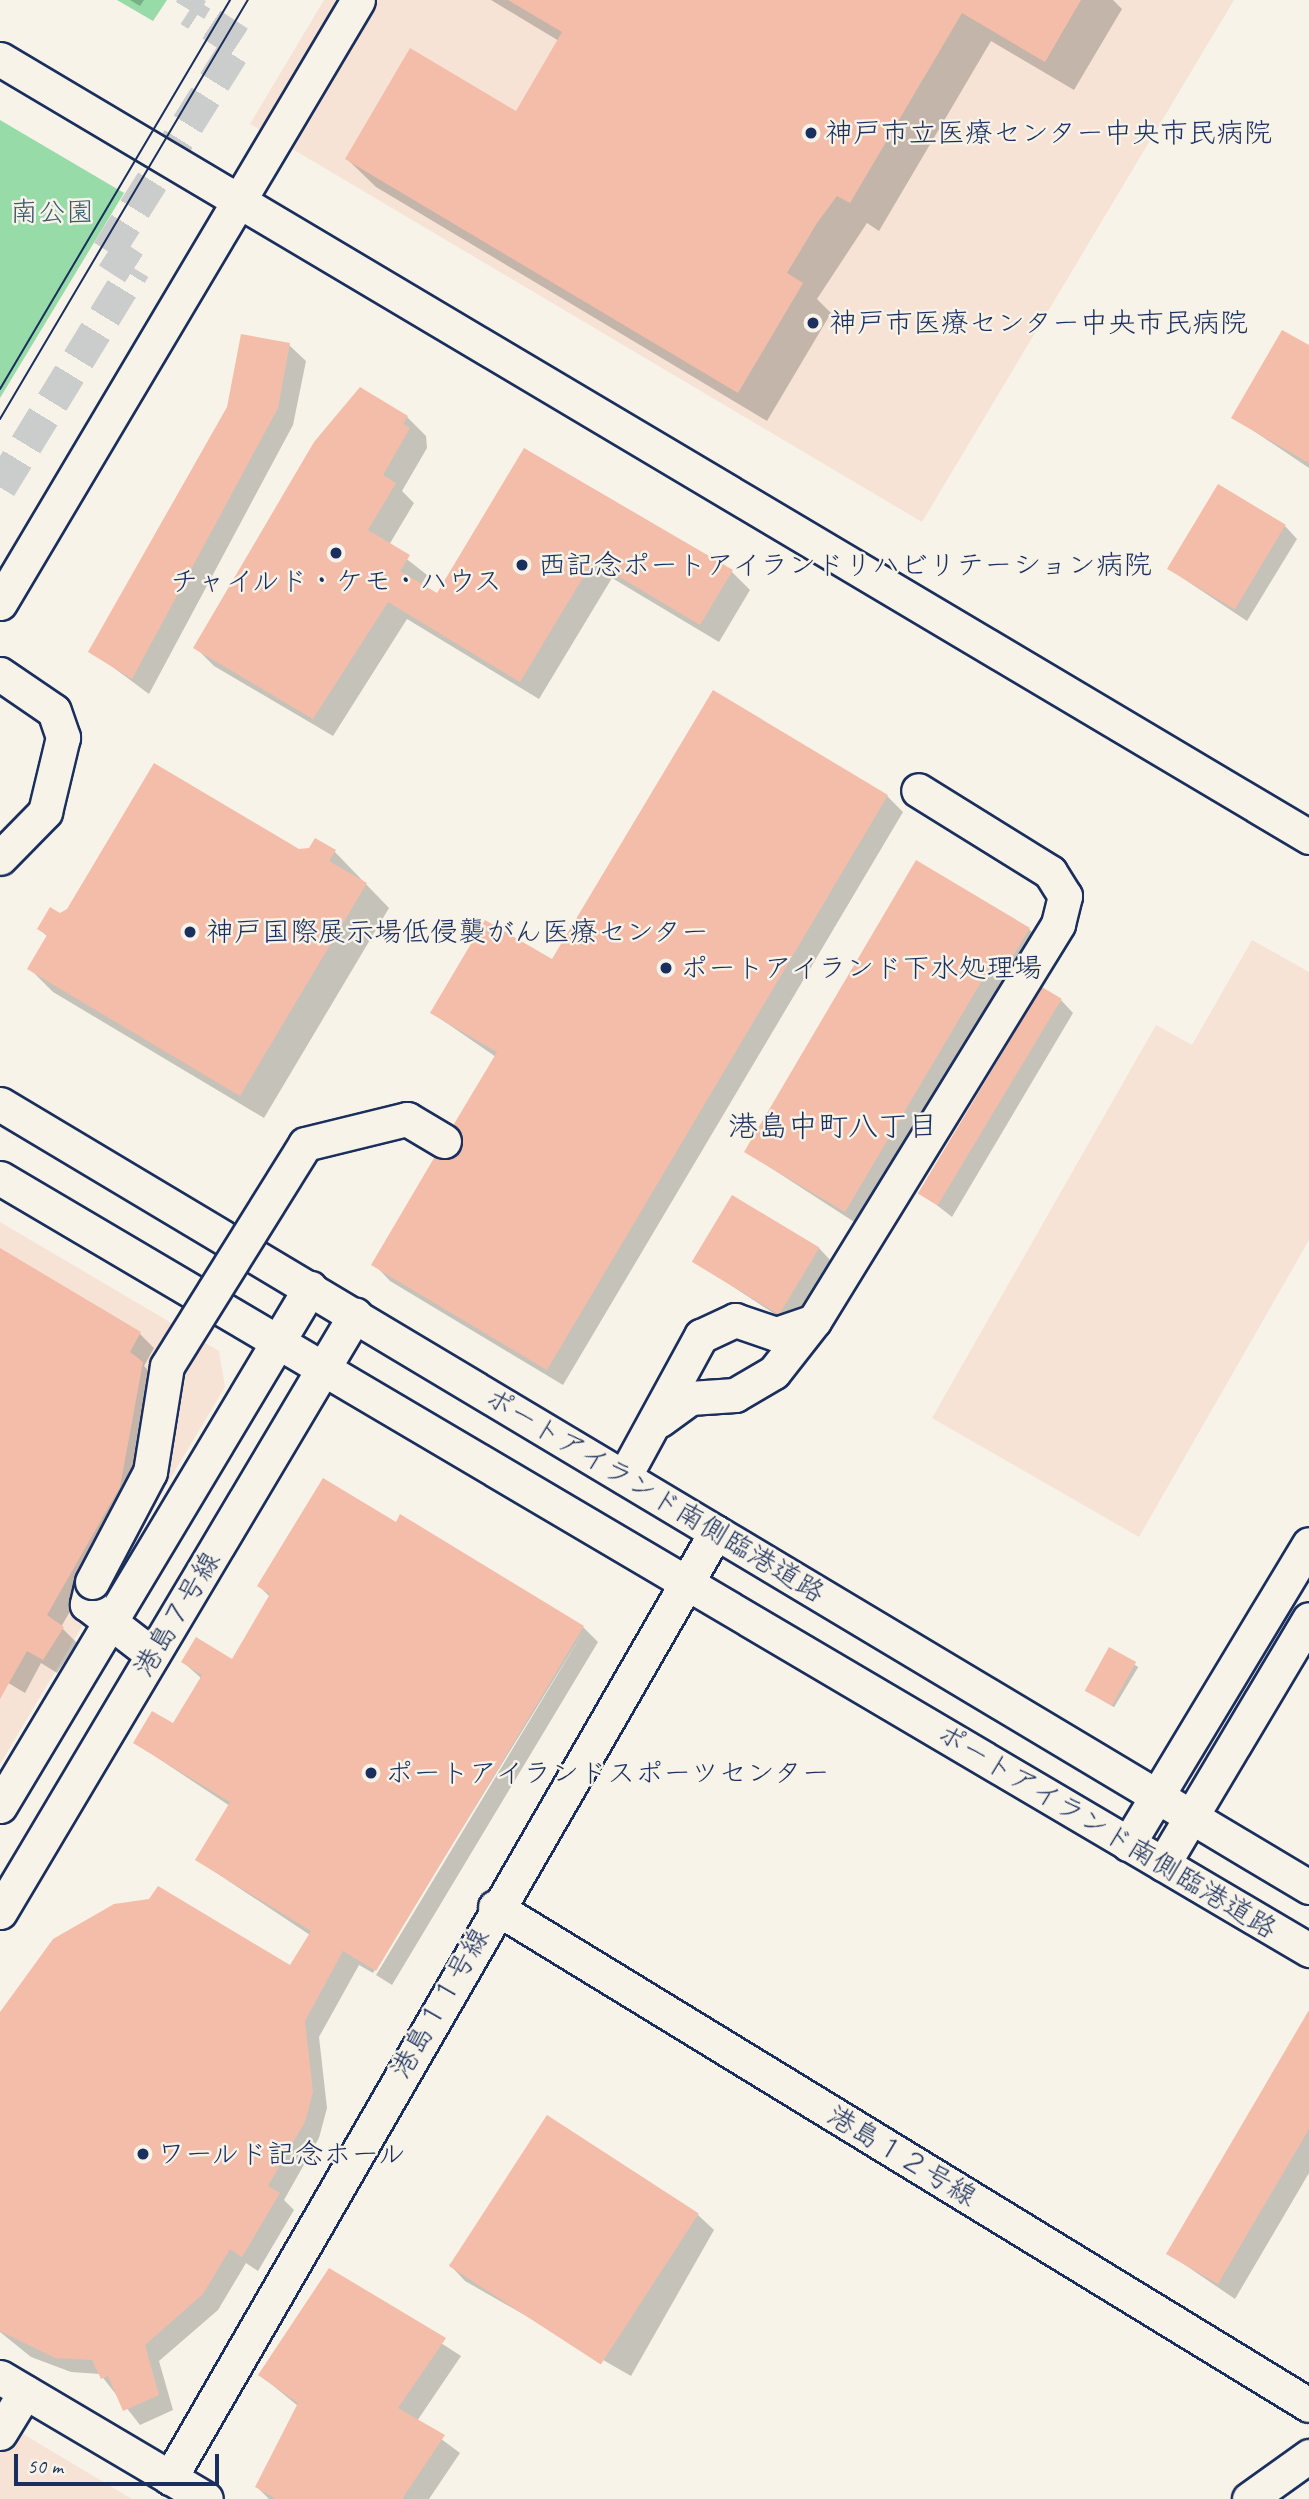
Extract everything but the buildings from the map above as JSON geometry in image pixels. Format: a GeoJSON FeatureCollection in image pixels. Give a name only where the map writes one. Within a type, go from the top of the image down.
{"type":"FeatureCollection","features":[{"type":"Feature","properties":{"kind":"street"},"geometry":{"type":"LineString","coordinates":[[237,199],[253,156],[343,0]]}},
{"type":"Feature","properties":{"kind":"street"},"geometry":{"type":"LineString","coordinates":[[0,603],[237,199],[358,0]]}},
{"type":"Feature","properties":{"kind":"street"},"geometry":{"type":"LineString","coordinates":[[0,58],[1309,837]]}},
{"type":"Feature","properties":{"kind":"street"},"geometry":{"type":"LineString","coordinates":[[0,674],[54,711],[63,737],[45,812],[0,858]]}},
{"type":"Feature","properties":{"kind":"street"},"geometry":{"type":"LineString","coordinates":[[660,1420],[690,1398],[735,1395],[774,1372],[814,1321],[1058,924],[1065,896],[1050,872],[918,789]]}},
{"type":"Feature","properties":{"kind":"street","name":"ポートアイランド南側臨港道路"},"geometry":{"type":"LineString","coordinates":[[0,1104],[1309,1887]]}},
{"type":"Feature","properties":{"kind":"street"},"geometry":{"type":"LineString","coordinates":[[153,1655],[110,1627],[87,1604],[92,1582],[150,1472],[167,1366],[304,1144],[407,1119],[444,1141]]}},
{"type":"Feature","properties":{"kind":"street","name":"ポートアイランド南側臨港道路"},"geometry":{"type":"LineString","coordinates":[[0,1178],[322,1371],[1309,1950]]}},
{"type":"Feature","properties":{"kind":"street","name":"港島７号線"},"geometry":{"type":"LineString","coordinates":[[0,1806],[110,1627],[310,1289]]}},
{"type":"Feature","properties":{"kind":"street","name":"港島７号線"},"geometry":{"type":"LineString","coordinates":[[0,1912],[355,1315]]}},
{"type":"Feature","properties":{"kind":"street"},"geometry":{"type":"LineString","coordinates":[[624,1477],[660,1420],[681,1363],[701,1336],[734,1321],[776,1334],[814,1321]]}},
{"type":"Feature","properties":{"kind":"street","name":"港島１１号線"},"geometry":{"type":"LineString","coordinates":[[170,2478],[495,1907],[716,1532]]}},
{"type":"Feature","properties":{"kind":"street"},"geometry":{"type":"LineString","coordinates":[[1128,1844],[1309,1544]]}},
{"type":"Feature","properties":{"kind":"street"},"geometry":{"type":"LineString","coordinates":[[1163,1864],[1309,1619]]}},
{"type":"Feature","properties":{"kind":"street","name":"港島１２号線"},"geometry":{"type":"LineString","coordinates":[[495,1907],[1309,2404]]}},
{"type":"Feature","properties":{"kind":"street"},"geometry":{"type":"LineString","coordinates":[[0,2433],[13,2384],[206,2499]]}},
{"type":"Feature","properties":{"kind":"street"},"geometry":{"type":"LineString","coordinates":[[1249,2499],[1309,2456]]}},
{"type":"Feature","properties":{"kind":"shaded area","name":"神戸市医療センター中央市民病院"},"geometry":{"type":"Polygon","coordinates":[[[324,0],[1234,0],[922,522],[250,124],[324,0]]]}},
{"type":"Feature","properties":{"kind":"shaded area"},"geometry":{"type":"Polygon","coordinates":[[[1252,940],[1309,972],[1309,1240],[1139,1537],[932,1418],[1156,1025],[1192,1045],[1252,940]]]}},
{"type":"Feature","properties":{"kind":"shaded area"},"geometry":{"type":"Polygon","coordinates":[[[0,1222],[219,1351],[225,1387],[0,1764],[0,1222]]]}},
{"type":"Feature","properties":{"kind":"shaded area"},"geometry":{"type":"Polygon","coordinates":[[[13,2428],[132,2499],[0,2499],[0,2450],[13,2428]]]}},
{"type":"Feature","properties":{"kind":"green space"},"geometry":{"type":"Polygon","coordinates":[[[117,0],[167,0],[153,21],[117,0]]]}},
{"type":"Feature","properties":{"kind":"green space","name":"南公園"},"geometry":{"type":"Polygon","coordinates":[[[0,120],[124,193],[0,398],[0,120]]]}},
{"type":"Feature","properties":{"kind":"tunnel"},"geometry":{"type":"LineString","coordinates":[[0,487],[134,268],[108,251],[239,42],[190,10],[196,0]]}},
{"type":"Feature","properties":{"kind":"tram line"},"geometry":{"type":"LineString","coordinates":[[0,389],[230,0]]}},
{"type":"Feature","properties":{"kind":"tram line"},"geometry":{"type":"LineString","coordinates":[[0,419],[248,0]]}},
{"type":"Feature","properties":{"kind":"place","name":"神戸市立医療センター中央市民病院"},"geometry":{"type":"Point","coordinates":[811,133]}},
{"type":"Feature","properties":{"kind":"place","name":"神戸市医療センター中央市民病院"},"geometry":{"type":"Point","coordinates":[813,323]}},
{"type":"Feature","properties":{"kind":"place","name":"チャイルド・ケモ・ハウス"},"geometry":{"type":"Point","coordinates":[336,553]}},
{"type":"Feature","properties":{"kind":"place","name":"西記念ポートアイランドリハビリテーション病院"},"geometry":{"type":"Point","coordinates":[522,565]}},
{"type":"Feature","properties":{"kind":"place","name":"神戸国際展示場低侵襲がん医療センター"},"geometry":{"type":"Point","coordinates":[190,932]}},
{"type":"Feature","properties":{"kind":"place","name":"ポートアイランド下水処理場"},"geometry":{"type":"Point","coordinates":[666,968]}},
{"type":"Feature","properties":{"kind":"place","name":"ポートアイランドスポーツセンター"},"geometry":{"type":"Point","coordinates":[371,1773]}},
{"type":"Feature","properties":{"kind":"place","name":"ワールド記念ホール"},"geometry":{"type":"Point","coordinates":[143,2154]}},
{"type":"Feature","properties":{"kind":"district","name":"港島中町八丁目"},"geometry":{"type":"Point","coordinates":[833,1126]}}]}
